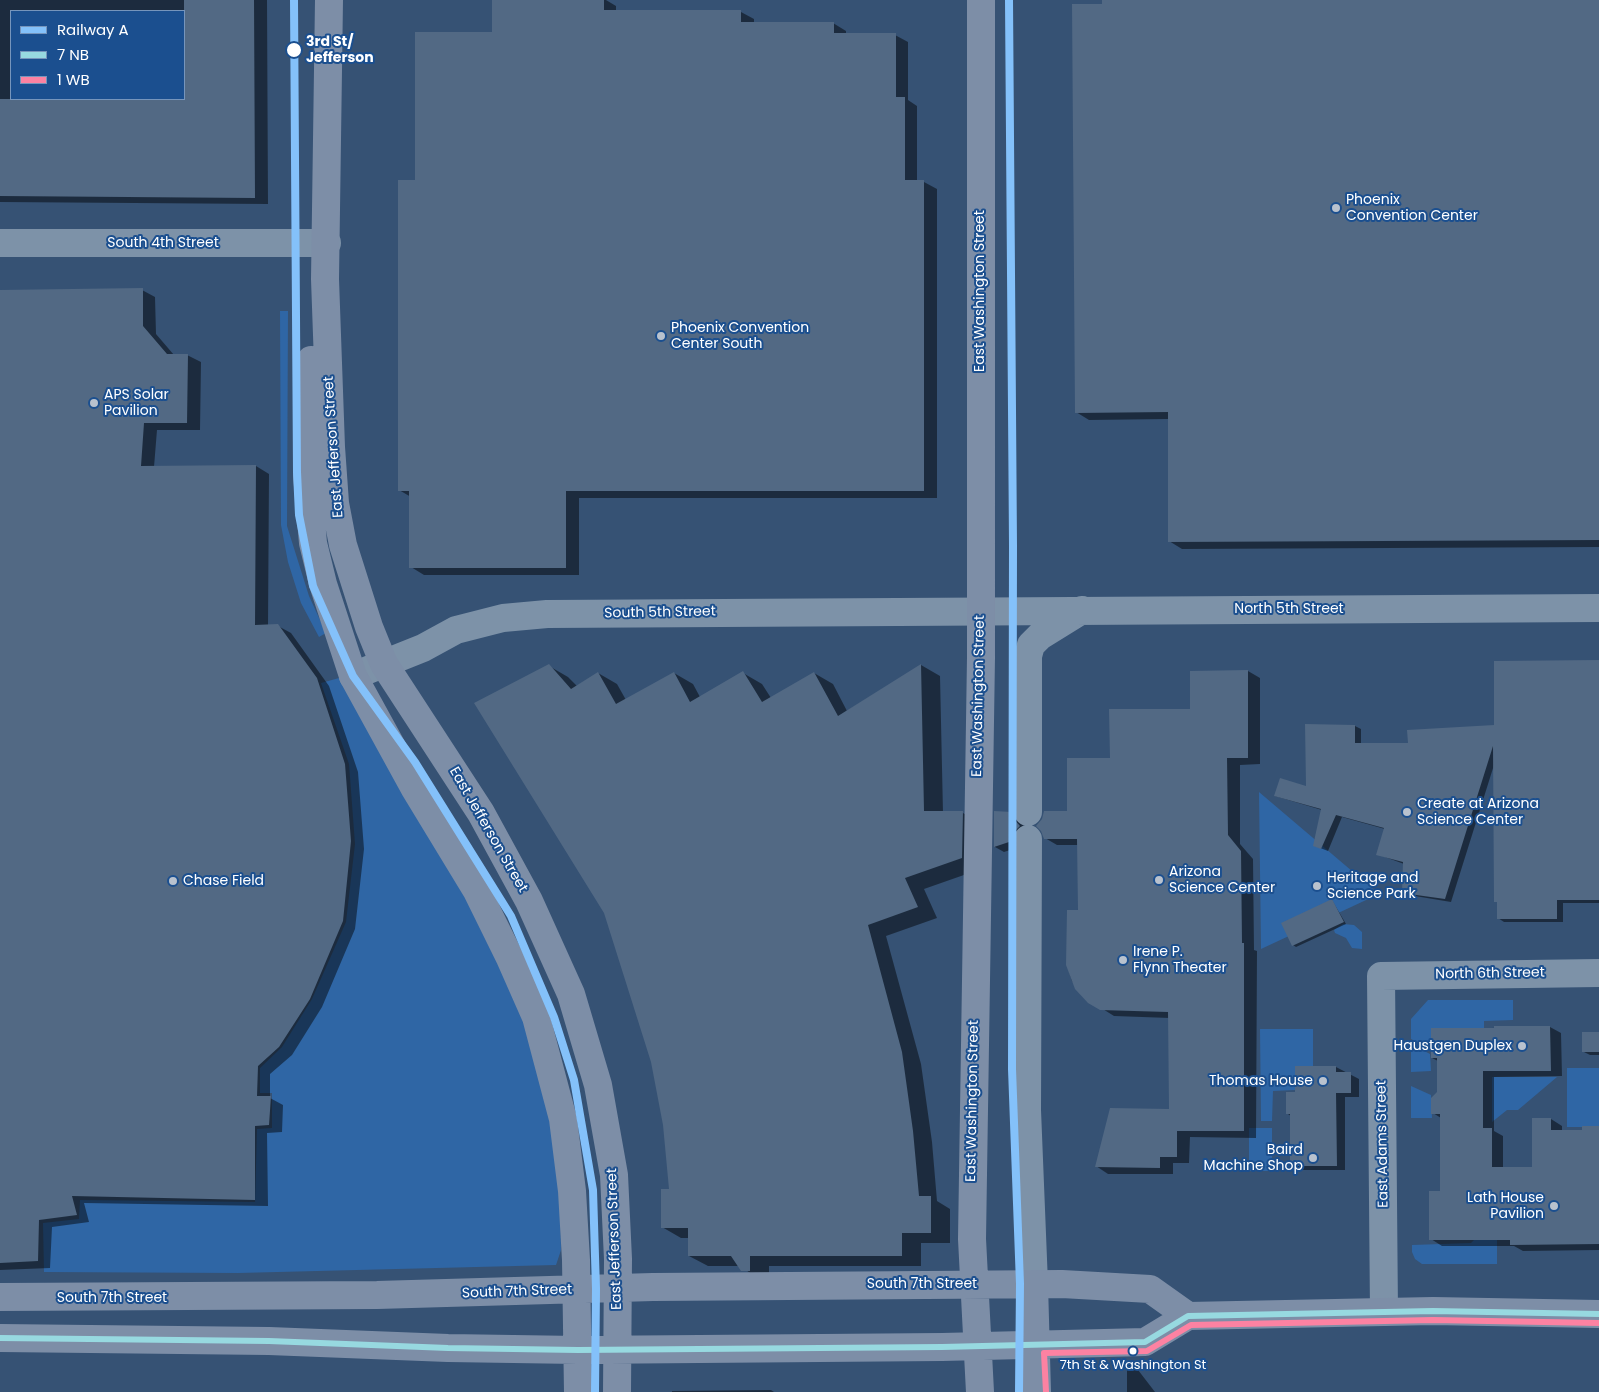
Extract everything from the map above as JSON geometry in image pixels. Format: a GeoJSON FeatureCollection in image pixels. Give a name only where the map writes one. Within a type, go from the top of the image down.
{"type":"FeatureCollection","features":[{"type":"Feature","properties":{"kind":"main road","name":"East Jefferson Street"},"geometry":{"type":"LineString","coordinates":[[329,0],[325,280],[331,447],[336,503],[343,544],[369,627],[384,664],[481,813],[529,901],[572,994],[598,1086],[614,1175],[618,1288],[617,1392]]}},
{"type":"Feature","properties":{"kind":"main road","name":"East Washington Street"},"geometry":{"type":"LineString","coordinates":[[980,1392],[972,1239],[980,610],[981,0]]}},
{"type":"Feature","properties":{"kind":"main road","name":"East Jefferson Street"},"geometry":{"type":"LineString","coordinates":[[325,280],[311,363],[307,475],[313,543],[323,584],[353,676],[415,789],[477,892],[510,958],[536,1017],[563,1119],[572,1191],[577,1290],[578,1392]]}},
{"type":"Feature","properties":{"kind":"main road","name":"South 7th Street"},"geometry":{"type":"LineString","coordinates":[[0,1297],[377,1296],[618,1288],[1034,1284],[1150,1289],[1188,1316]]}},
{"type":"Feature","properties":{"kind":"main road"},"geometry":{"type":"LineString","coordinates":[[1034,1284],[1037,1392]]}},
{"type":"Feature","properties":{"kind":"main road"},"geometry":{"type":"LineString","coordinates":[[0,1338],[269,1341],[381,1346],[578,1350],[978,1345],[1145,1342],[1188,1316],[1433,1311],[1599,1314]]}},
{"type":"Feature","properties":{"kind":"street","name":"South 4th Street"},"geometry":{"type":"LineString","coordinates":[[0,243],[327,242]]}},
{"type":"Feature","properties":{"kind":"street","name":"North 5th Street"},"geometry":{"type":"LineString","coordinates":[[980,610],[1599,608]]}},
{"type":"Feature","properties":{"kind":"street","name":"South 5th Street"},"geometry":{"type":"LineString","coordinates":[[353,676],[423,648],[442,636],[470,625],[503,618],[547,614],[980,610]]}},
{"type":"Feature","properties":{"kind":"street"},"geometry":{"type":"LineString","coordinates":[[1028,812],[1028,656],[1031,645],[1040,636],[1082,610]]}},
{"type":"Feature","properties":{"kind":"street"},"geometry":{"type":"LineString","coordinates":[[1028,839],[1027,1110],[1034,1284]]}},
{"type":"Feature","properties":{"kind":"street","name":"North 6th Street"},"geometry":{"type":"LineString","coordinates":[[1381,976],[1599,972]]}},
{"type":"Feature","properties":{"kind":"street","name":"East Adams Street"},"geometry":{"type":"LineString","coordinates":[[1381,976],[1384,1312]]}},
{"type":"Feature","properties":{"kind":"shaded area"},"geometry":{"type":"Polygon","coordinates":[[[280,311],[288,311],[287,526],[309,596],[326,633],[319,637],[301,603],[288,562],[281,525],[280,311]]]}},
{"type":"Feature","properties":{"kind":"shaded area"},"geometry":{"type":"Polygon","coordinates":[[[339,678],[469,897],[524,1018],[554,1119],[560,1191],[561,1250],[556,1265],[238,1273],[44,1272],[43,1223],[79,1219],[80,1200],[255,1202],[257,1129],[272,1128],[272,1093],[260,1093],[260,1068],[282,1047],[312,999],[346,922],[355,844],[349,764],[321,683],[339,678]]]}},
{"type":"Feature","properties":{"kind":"shaded area"},"geometry":{"type":"Polygon","coordinates":[[[1259,792],[1379,894],[1261,949],[1259,792]]]}},
{"type":"Feature","properties":{"kind":"shaded area"},"geometry":{"type":"Polygon","coordinates":[[[1343,924],[1354,925],[1362,932],[1362,949],[1352,948],[1346,938],[1335,933],[1334,930],[1343,924]]]}},
{"type":"Feature","properties":{"kind":"shaded area"},"geometry":{"type":"Polygon","coordinates":[[[1428,1000],[1513,1000],[1513,1020],[1484,1021],[1484,1028],[1423,1045],[1411,1039],[1411,1019],[1428,1000]]]}},
{"type":"Feature","properties":{"kind":"shaded area"},"geometry":{"type":"Polygon","coordinates":[[[1260,1029],[1313,1029],[1313,1066],[1295,1066],[1295,1090],[1273,1091],[1272,1121],[1261,1121],[1260,1029]]]}},
{"type":"Feature","properties":{"kind":"shaded area"},"geometry":{"type":"Polygon","coordinates":[[[1411,1044],[1430,1054],[1431,1071],[1411,1072],[1411,1044]]]}},
{"type":"Feature","properties":{"kind":"shaded area"},"geometry":{"type":"Polygon","coordinates":[[[1567,1068],[1599,1068],[1599,1127],[1567,1127],[1567,1068]]]}},
{"type":"Feature","properties":{"kind":"shaded area"},"geometry":{"type":"Polygon","coordinates":[[[1492,1077],[1557,1077],[1518,1110],[1507,1110],[1492,1122],[1492,1077]]]}},
{"type":"Feature","properties":{"kind":"shaded area"},"geometry":{"type":"Polygon","coordinates":[[[1411,1086],[1431,1095],[1432,1118],[1411,1118],[1411,1086]]]}},
{"type":"Feature","properties":{"kind":"shaded area"},"geometry":{"type":"Polygon","coordinates":[[[1249,1128],[1272,1128],[1272,1171],[1249,1171],[1249,1128]]]}},
{"type":"Feature","properties":{"kind":"shaded area"},"geometry":{"type":"Polygon","coordinates":[[[1497,1234],[1497,1264],[1422,1264],[1415,1259],[1412,1252],[1412,1245],[1471,1243],[1474,1240],[1497,1234]]]}},
{"type":"Feature","properties":{"kind":"building"},"geometry":{"type":"Polygon","coordinates":[[[184,0],[254,0],[255,198],[0,196],[0,99],[185,100],[184,0]]]}},
{"type":"Feature","properties":{"kind":"building","name":"Phoenix Convention Center South"},"geometry":{"type":"Polygon","coordinates":[[[492,0],[604,0],[604,10],[741,10],[741,22],[834,22],[834,33],[896,33],[896,97],[905,97],[905,180],[924,180],[924,491],[566,491],[566,568],[409,568],[409,491],[398,491],[398,180],[415,180],[415,32],[492,32],[492,0]]]}},
{"type":"Feature","properties":{"kind":"building","name":"Phoenix Convention Center"},"geometry":{"type":"Polygon","coordinates":[[[1102,0],[1599,0],[1599,540],[1168,542],[1168,412],[1075,413],[1072,4],[1102,4],[1102,0]]]}},
{"type":"Feature","properties":{"kind":"building","name":"Chase Field"},"geometry":{"type":"Polygon","coordinates":[[[143,288],[143,326],[167,354],[188,354],[187,423],[144,423],[141,466],[256,465],[255,625],[278,624],[317,678],[345,764],[351,841],[343,921],[310,999],[279,1047],[258,1066],[257,1096],[271,1096],[269,1125],[255,1126],[255,1200],[72,1196],[77,1215],[39,1220],[38,1261],[0,1263],[0,290],[143,288]]]}},
{"type":"Feature","properties":{"kind":"building"},"geometry":{"type":"Polygon","coordinates":[[[1599,660],[1599,900],[1557,900],[1557,919],[1497,919],[1497,902],[1494,902],[1493,746],[1445,899],[1402,893],[1403,862],[1376,855],[1384,828],[1336,815],[1321,849],[1313,846],[1321,809],[1274,796],[1280,778],[1306,786],[1305,724],[1355,725],[1355,743],[1408,743],[1407,730],[1494,725],[1494,661],[1599,660]]]}},
{"type":"Feature","properties":{"kind":"building"},"geometry":{"type":"Polygon","coordinates":[[[549,664],[571,689],[598,672],[616,704],[674,672],[690,702],[743,671],[762,702],[814,672],[838,716],[921,664],[924,811],[963,811],[962,858],[905,878],[918,907],[868,925],[902,1052],[913,1131],[919,1196],[931,1196],[931,1233],[902,1233],[902,1256],[750,1256],[750,1271],[741,1271],[731,1256],[688,1256],[688,1228],[661,1228],[661,1189],[669,1189],[663,1125],[651,1062],[604,913],[474,703],[549,664]]]}},
{"type":"Feature","properties":{"kind":"building","name":"Arizona Science Center"},"geometry":{"type":"Polygon","coordinates":[[[1248,670],[1248,758],[1227,758],[1228,835],[1241,851],[1242,943],[1244,943],[1244,1131],[1177,1131],[1177,1157],[1160,1157],[1160,1168],[1095,1167],[1110,1108],[1169,1109],[1168,1012],[1100,1010],[1088,1003],[1075,989],[1066,965],[1067,910],[1078,910],[1077,839],[1044,839],[1041,831],[1036,826],[1042,819],[1044,811],[1067,811],[1067,758],[1110,758],[1109,709],[1190,709],[1190,671],[1248,670]]]}},
{"type":"Feature","properties":{"kind":"building"},"geometry":{"type":"Polygon","coordinates":[[[994,811],[1012,812],[1014,819],[1020,826],[1014,832],[1012,841],[994,847],[994,811]]]}},
{"type":"Feature","properties":{"kind":"building"},"geometry":{"type":"Polygon","coordinates":[[[1332,899],[1344,922],[1292,946],[1281,923],[1332,899]]]}},
{"type":"Feature","properties":{"kind":"building"},"geometry":{"type":"Polygon","coordinates":[[[1494,1026],[1550,1026],[1551,1071],[1483,1071],[1483,1128],[1492,1128],[1492,1167],[1532,1167],[1532,1118],[1551,1118],[1551,1130],[1582,1130],[1582,1126],[1599,1126],[1599,1244],[1510,1245],[1510,1240],[1429,1240],[1429,1191],[1440,1191],[1440,1114],[1431,1114],[1431,1098],[1437,1092],[1437,1058],[1431,1058],[1431,1028],[1494,1028],[1494,1026]]]}},
{"type":"Feature","properties":{"kind":"building"},"geometry":{"type":"Polygon","coordinates":[[[1582,1032],[1599,1032],[1599,1052],[1582,1052],[1582,1032]]]}},
{"type":"Feature","properties":{"kind":"building"},"geometry":{"type":"Polygon","coordinates":[[[1295,1066],[1336,1066],[1336,1072],[1351,1072],[1351,1093],[1336,1093],[1337,1166],[1290,1166],[1290,1114],[1286,1114],[1286,1092],[1295,1092],[1295,1066]]]}},
{"type":"Feature","properties":{"kind":"rail line","name":"A"},"geometry":{"type":"LineString","coordinates":[[294,0],[297,472],[299,515],[313,586],[353,676],[415,762],[511,916],[554,1017],[574,1080],[593,1190],[596,1289],[595,1392]]}},
{"type":"Feature","properties":{"kind":"rail line","name":"A"},"geometry":{"type":"LineString","coordinates":[[1009,0],[1013,545],[1012,1069],[1020,1284],[1019,1392]]}},
{"type":"Feature","properties":{"kind":"transit line"},"geometry":{"type":"LineString","coordinates":[[0,1338],[269,1341],[448,1348],[578,1350],[942,1347],[1145,1342],[1188,1316],[1433,1311],[1599,1314]]}},
{"type":"Feature","properties":{"kind":"transit line"},"geometry":{"type":"LineString","coordinates":[[1046,1392],[1044,1353],[1147,1351],[1191,1325],[1433,1320],[1599,1323]]}},
{"type":"Feature","properties":{"kind":"place","name":"3rd St/ Jefferson"},"geometry":{"type":"Point","coordinates":[294,50]}},
{"type":"Feature","properties":{"kind":"place","name":"Phoenix Convention Center"},"geometry":{"type":"Point","coordinates":[1336,208]}},
{"type":"Feature","properties":{"kind":"place","name":"Phoenix Convention Center South"},"geometry":{"type":"Point","coordinates":[661,336]}},
{"type":"Feature","properties":{"kind":"place","name":"APS Solar Pavilion"},"geometry":{"type":"Point","coordinates":[94,403]}},
{"type":"Feature","properties":{"kind":"place","name":"Create at Arizona Science Center"},"geometry":{"type":"Point","coordinates":[1407,812]}},
{"type":"Feature","properties":{"kind":"place","name":"Arizona Science Center"},"geometry":{"type":"Point","coordinates":[1159,880]}},
{"type":"Feature","properties":{"kind":"place","name":"Chase Field"},"geometry":{"type":"Point","coordinates":[173,881]}},
{"type":"Feature","properties":{"kind":"place","name":"Heritage and Science Park"},"geometry":{"type":"Point","coordinates":[1317,886]}},
{"type":"Feature","properties":{"kind":"place","name":"Irene P. Flynn Theater"},"geometry":{"type":"Point","coordinates":[1123,960]}},
{"type":"Feature","properties":{"kind":"place","name":"Haustgen Duplex"},"geometry":{"type":"Point","coordinates":[1522,1046]}},
{"type":"Feature","properties":{"kind":"place","name":"Thomas House"},"geometry":{"type":"Point","coordinates":[1323,1081]}},
{"type":"Feature","properties":{"kind":"place","name":"Baird Machine Shop"},"geometry":{"type":"Point","coordinates":[1313,1158]}},
{"type":"Feature","properties":{"kind":"place","name":"Lath House Pavilion"},"geometry":{"type":"Point","coordinates":[1554,1206]}},
{"type":"Feature","properties":{"kind":"place","name":"7th St & Washington St"},"geometry":{"type":"Point","coordinates":[1133,1351]}}]}
